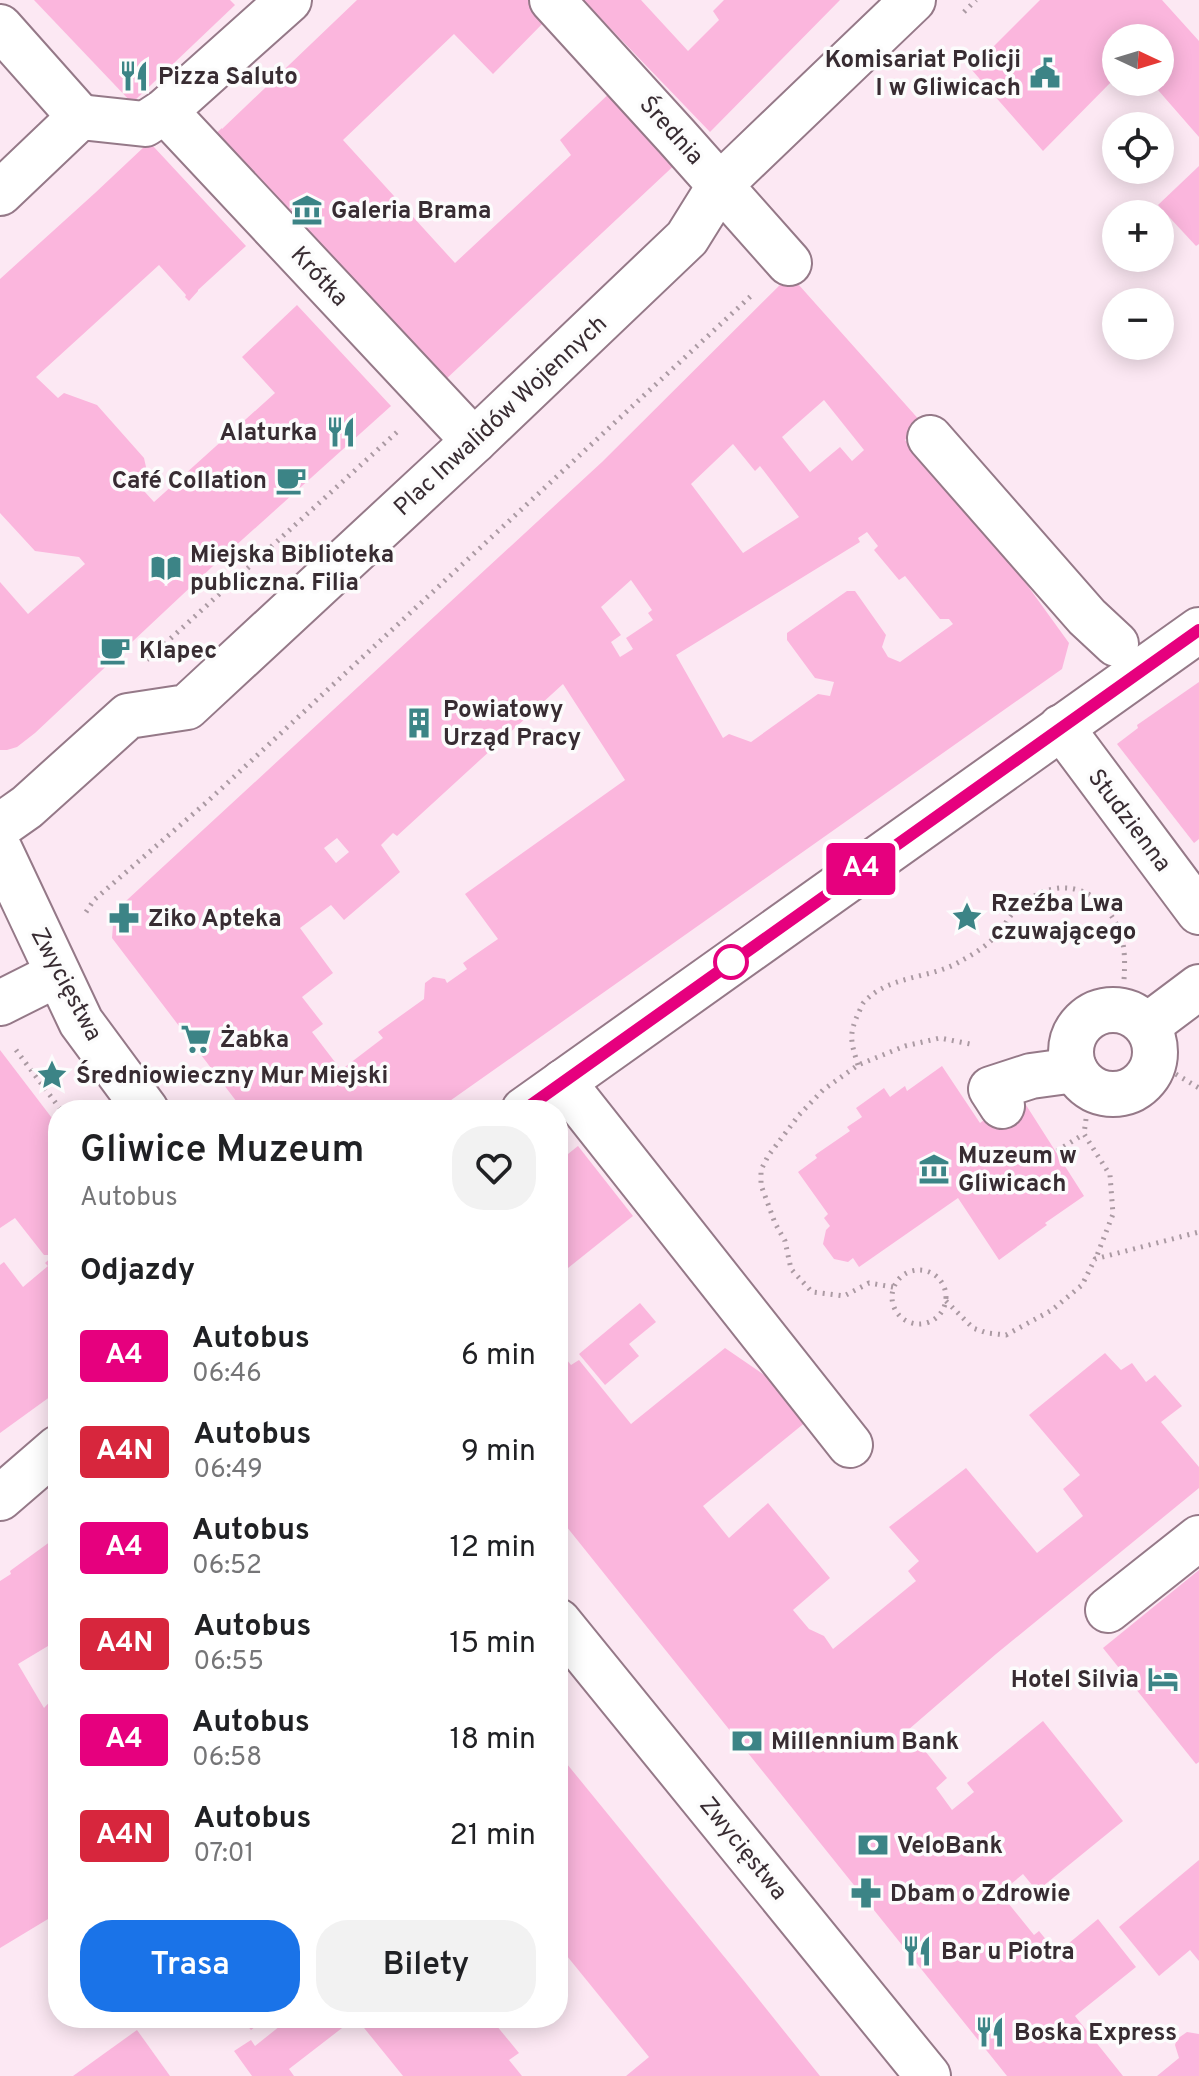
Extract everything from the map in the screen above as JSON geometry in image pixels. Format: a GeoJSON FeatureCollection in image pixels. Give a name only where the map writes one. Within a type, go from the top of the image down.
{"type":"FeatureCollection","features":[{"type":"Feature","properties":{"kind":"street"},"geometry":{"type":"LineString","coordinates":[[0,193],[80,117],[155,118],[289,0]]}},
{"type":"Feature","properties":{"kind":"street","name":"Średnia"},"geometry":{"type":"LineString","coordinates":[[552,0],[789,263]]}},
{"type":"Feature","properties":{"kind":"street","name":"Plac Inwalidów Wojennych"},"geometry":{"type":"LineString","coordinates":[[0,826],[27,807],[128,716],[187,707],[687,238],[720,185],[913,0]]}},
{"type":"Feature","properties":{"kind":"street"},"geometry":{"type":"LineString","coordinates":[[0,27],[80,117]]}},
{"type":"Feature","properties":{"kind":"street","name":"Krótka"},"geometry":{"type":"LineString","coordinates":[[155,118],[277,231],[474,441]]}},
{"type":"Feature","properties":{"kind":"street"},"geometry":{"type":"LineString","coordinates":[[930,438],[1087,617],[1116,644]]}},
{"type":"Feature","properties":{"kind":"street"},"geometry":{"type":"LineString","coordinates":[[538,1100],[1199,630]]}},
{"type":"Feature","properties":{"kind":"street","name":"Studzienna"},"geometry":{"type":"LineString","coordinates":[[1061,727],[1199,912]]}},
{"type":"Feature","properties":{"kind":"street","name":"Zwycięstwa"},"geometry":{"type":"LineString","coordinates":[[0,850],[81,1022],[139,1100]]}},
{"type":"Feature","properties":{"kind":"street"},"geometry":{"type":"LineString","coordinates":[[0,1003],[58,974]]}},
{"type":"Feature","properties":{"kind":"street"},"geometry":{"type":"LineString","coordinates":[[1138,1032],[1199,987]]}},
{"type":"Feature","properties":{"kind":"street"},"geometry":{"type":"LineString","coordinates":[[1098,1013],[1138,1032],[1146,1079],[1121,1094],[1108,1094],[1085,1080],[1071,1057],[1071,1043],[1077,1030],[1098,1013]]}},
{"type":"Feature","properties":{"kind":"street"},"geometry":{"type":"LineString","coordinates":[[1017,1091],[1085,1080]]}},
{"type":"Feature","properties":{"kind":"street"},"geometry":{"type":"LineString","coordinates":[[563,1082],[850,1445]]}},
{"type":"Feature","properties":{"kind":"street"},"geometry":{"type":"LineString","coordinates":[[0,1498],[48,1457]]}},
{"type":"Feature","properties":{"kind":"street"},"geometry":{"type":"LineString","coordinates":[[1108,1610],[1199,1538]]}},
{"type":"Feature","properties":{"kind":"street","name":"Zwycięstwa"},"geometry":{"type":"LineString","coordinates":[[568,1633],[928,2076]]}},
{"type":"Feature","properties":{"kind":"path"},"geometry":{"type":"LineString","coordinates":[[83,916],[94,900],[208,801],[789,263]]}},
{"type":"Feature","properties":{"kind":"path"},"geometry":{"type":"LineString","coordinates":[[139,667],[398,431]]}},
{"type":"Feature","properties":{"kind":"path"},"geometry":{"type":"LineString","coordinates":[[858,1065],[851,1028],[863,1003],[889,985],[947,969],[968,957],[997,935],[1013,912],[1034,896],[1056,887],[1078,890],[1094,898],[1110,913],[1119,927],[1126,953],[1123,987],[1138,1032],[1199,1088]]}},
{"type":"Feature","properties":{"kind":"path"},"geometry":{"type":"LineString","coordinates":[[893,1287],[869,1283],[844,1296],[812,1292],[791,1269],[785,1241],[761,1185],[761,1170],[768,1156],[799,1115],[823,1090],[858,1065],[905,1046],[940,1038],[966,1042],[1000,1056],[1017,1091]]}},
{"type":"Feature","properties":{"kind":"path"},"geometry":{"type":"LineString","coordinates":[[13,1045],[53,1100]]}},
{"type":"Feature","properties":{"kind":"path"},"geometry":{"type":"LineString","coordinates":[[946,1301],[973,1328],[1006,1335],[1052,1310],[1082,1285],[1113,1214],[1110,1175],[1084,1134],[1085,1080]]}},
{"type":"Feature","properties":{"kind":"path"},"geometry":{"type":"LineString","coordinates":[[1057,1151],[1084,1134]]}},
{"type":"Feature","properties":{"kind":"path"},"geometry":{"type":"LineString","coordinates":[[1095,1259],[1199,1232]]}},
{"type":"Feature","properties":{"kind":"path"},"geometry":{"type":"LineString","coordinates":[[921,1269],[930,1272],[943,1283],[946,1301],[943,1310],[937,1317],[921,1324],[903,1319],[892,1305],[893,1287],[904,1273],[921,1269]]}},
{"type":"Feature","properties":{"kind":"building"},"geometry":{"type":"Polygon","coordinates":[[[34,0],[230,0],[235,5],[132,103],[34,0]]]}},
{"type":"Feature","properties":{"kind":"building"},"geometry":{"type":"Polygon","coordinates":[[[357,0],[530,0],[548,18],[493,74],[454,34],[343,140],[455,263],[571,155],[560,140],[615,88],[681,159],[444,381],[213,136],[357,0]]]}},
{"type":"Feature","properties":{"kind":"building"},"geometry":{"type":"Polygon","coordinates":[[[583,0],[641,0],[688,51],[719,20],[713,11],[724,0],[840,0],[710,132],[583,0]]]}},
{"type":"Feature","properties":{"kind":"building","name":"Komisariat Policji I w Gliwicach"},"geometry":{"type":"Polygon","coordinates":[[[1040,0],[1162,0],[1199,41],[1199,137],[1163,96],[1174,96],[1174,24],[1102,24],[1102,91],[1043,151],[971,69],[1040,0]]]}},
{"type":"Feature","properties":{"kind":"building"},"geometry":{"type":"Polygon","coordinates":[[[145,146],[153,146],[246,246],[189,301],[159,265],[36,377],[58,398],[64,393],[97,405],[144,458],[150,485],[144,491],[154,502],[275,393],[242,357],[297,305],[391,406],[213,566],[35,733],[17,747],[0,750],[0,582],[28,614],[85,564],[79,557],[35,551],[0,513],[0,279],[145,146]]]}},
{"type":"Feature","properties":{"kind":"building"},"geometry":{"type":"Polygon","coordinates":[[[1199,166],[1199,244],[1196,246],[1174,222],[1174,200],[1163,200],[1199,166]]]}},
{"type":"Feature","properties":{"kind":"building"},"geometry":{"type":"Polygon","coordinates":[[[790,275],[922,423],[905,440],[1022,578],[1069,643],[1062,669],[451,1100],[235,1100],[112,938],[114,912],[602,462],[790,275]],[[824,400],[782,437],[810,472],[840,447],[852,461],[864,450],[824,400]],[[733,444],[691,484],[743,553],[799,517],[760,466],[755,471],[733,444]],[[867,532],[858,538],[860,542],[676,655],[723,738],[729,734],[751,742],[818,694],[830,696],[834,682],[815,678],[787,640],[787,633],[847,591],[855,591],[886,635],[882,647],[888,657],[900,662],[953,624],[949,619],[940,619],[905,576],[899,580],[874,550],[878,546],[867,532]],[[631,580],[601,607],[621,635],[611,642],[620,657],[633,649],[626,638],[653,620],[648,613],[652,610],[631,580]],[[563,684],[397,836],[393,833],[381,845],[400,872],[344,920],[331,905],[300,928],[333,973],[302,997],[323,1024],[312,1032],[341,1070],[383,1038],[378,1032],[424,999],[425,983],[433,977],[445,979],[447,983],[467,969],[463,963],[498,939],[465,894],[625,780],[563,684]],[[337,838],[324,848],[336,863],[349,852],[337,838]]]}},
{"type":"Feature","properties":{"kind":"building"},"geometry":{"type":"Polygon","coordinates":[[[1199,682],[1199,839],[1194,843],[1117,744],[1138,728],[1137,725],[1199,682]]]}},
{"type":"Feature","properties":{"kind":"building"},"geometry":{"type":"Polygon","coordinates":[[[0,1050],[48,1113],[48,1255],[44,1255],[15,1218],[0,1228],[0,1050]]]}},
{"type":"Feature","properties":{"kind":"building","name":"Muzeum w Gliwicach"},"geometry":{"type":"Polygon","coordinates":[[[942,1066],[980,1123],[1019,1094],[1084,1196],[999,1260],[958,1198],[859,1267],[853,1258],[848,1262],[834,1259],[823,1244],[830,1226],[824,1218],[828,1214],[798,1172],[817,1158],[815,1155],[850,1131],[847,1127],[862,1117],[856,1108],[884,1088],[890,1097],[905,1086],[907,1091],[942,1066]]]}},
{"type":"Feature","properties":{"kind":"building"},"geometry":{"type":"Polygon","coordinates":[[[578,1146],[633,1216],[568,1268],[568,1154],[578,1146]]]}},
{"type":"Feature","properties":{"kind":"building"},"geometry":{"type":"Polygon","coordinates":[[[4,1262],[23,1287],[48,1266],[48,1398],[0,1433],[0,1265],[4,1262]]]}},
{"type":"Feature","properties":{"kind":"building"},"geometry":{"type":"Polygon","coordinates":[[[640,1303],[656,1322],[629,1344],[639,1356],[605,1385],[579,1354],[640,1303]]]}},
{"type":"Feature","properties":{"kind":"building"},"geometry":{"type":"Polygon","coordinates":[[[725,1348],[770,1379],[807,1421],[703,1506],[729,1538],[768,1503],[830,1578],[793,1610],[809,1629],[824,1636],[833,1649],[916,1581],[908,1571],[919,1561],[889,1527],[966,1468],[1037,1553],[1083,1516],[1063,1489],[1080,1475],[1029,1415],[1105,1353],[1121,1370],[1132,1363],[1146,1382],[1155,1375],[1182,1406],[1161,1422],[1199,1467],[1199,1488],[908,1730],[947,1778],[936,1788],[952,1810],[974,1792],[967,1783],[1043,1721],[1123,1821],[1037,1891],[1023,1874],[1000,1893],[1034,1935],[1039,1931],[1057,1953],[1098,1919],[1136,1967],[1075,2016],[1123,2076],[1007,2076],[568,1528],[568,1361],[571,1365],[579,1360],[631,1424],[725,1348]]]}},
{"type":"Feature","properties":{"kind":"building"},"geometry":{"type":"Polygon","coordinates":[[[48,1543],[48,1646],[18,1664],[44,1708],[48,1704],[48,1919],[0,1948],[0,1581],[11,1574],[10,1571],[48,1543]]]}},
{"type":"Feature","properties":{"kind":"building","name":"Hotel Silvia"},"geometry":{"type":"Polygon","coordinates":[[[1199,1570],[1199,1762],[1196,1764],[1103,1648],[1199,1570]]]}},
{"type":"Feature","properties":{"kind":"building"},"geometry":{"type":"Polygon","coordinates":[[[568,1765],[820,2076],[626,2076],[649,2057],[568,1957],[568,1765]]]}},
{"type":"Feature","properties":{"kind":"building"},"geometry":{"type":"Polygon","coordinates":[[[1199,1860],[1199,1961],[1190,1950],[1159,1976],[1119,1927],[1199,1860]]]}},
{"type":"Feature","properties":{"kind":"building"},"geometry":{"type":"Polygon","coordinates":[[[278,2028],[342,2028],[289,2069],[294,2076],[252,2076],[234,2051],[251,2040],[255,2046],[278,2028]]]}},
{"type":"Feature","properties":{"kind":"building"},"geometry":{"type":"Polygon","coordinates":[[[364,2028],[498,2028],[519,2053],[509,2060],[522,2076],[403,2076],[364,2028]]]}},
{"type":"Feature","properties":{"kind":"building"},"geometry":{"type":"Polygon","coordinates":[[[137,2030],[170,2076],[73,2076],[137,2030]]]}},
{"type":"Feature","properties":{"kind":"building"},"geometry":{"type":"Polygon","coordinates":[[[1187,2032],[1199,2034],[1199,2076],[1157,2076],[1179,2058],[1175,2045],[1177,2039],[1187,2032]]]}},
{"type":"Feature","properties":{"kind":"bus line","name":"A4"},"geometry":{"type":"LineString","coordinates":[[538,1100],[1199,630]]}},
{"type":"Feature","properties":{"kind":"place","name":"Komisariat Policji I w Gliwicach"},"geometry":{"type":"Point","coordinates":[1045,73]}},
{"type":"Feature","properties":{"kind":"place","name":"Pizza Saluto"},"geometry":{"type":"Point","coordinates":[134,76]}},
{"type":"Feature","properties":{"kind":"place","name":"Galeria Brama"},"geometry":{"type":"Point","coordinates":[307,210]}},
{"type":"Feature","properties":{"kind":"place","name":"Alaturka"},"geometry":{"type":"Point","coordinates":[341,432]}},
{"type":"Feature","properties":{"kind":"place","name":"Café Collation"},"geometry":{"type":"Point","coordinates":[291,480]}},
{"type":"Feature","properties":{"kind":"place","name":"Miejska Biblioteka publiczna. Filia"},"geometry":{"type":"Point","coordinates":[166,568]}},
{"type":"Feature","properties":{"kind":"place","name":"Klapec"},"geometry":{"type":"Point","coordinates":[115,650]}},
{"type":"Feature","properties":{"kind":"place","name":"Powiatowy Urząd Pracy"},"geometry":{"type":"Point","coordinates":[419,723]}},
{"type":"Feature","properties":{"kind":"place","name":"Rzeźba Lwa czuwającego"},"geometry":{"type":"Point","coordinates":[967,917]}},
{"type":"Feature","properties":{"kind":"place","name":"Ziko Apteka"},"geometry":{"type":"Point","coordinates":[124,918]}},
{"type":"Feature","properties":{"kind":"place","name":"Żabka"},"geometry":{"type":"Point","coordinates":[196,1039]}},
{"type":"Feature","properties":{"kind":"place","name":"Średniowieczny Mur Miejski"},"geometry":{"type":"Point","coordinates":[52,1075]}},
{"type":"Feature","properties":{"kind":"place","name":"Muzeum w Gliwicach"},"geometry":{"type":"Point","coordinates":[934,1169]}},
{"type":"Feature","properties":{"kind":"place","name":"Hotel Silvia"},"geometry":{"type":"Point","coordinates":[1163,1679]}},
{"type":"Feature","properties":{"kind":"place","name":"Millennium Bank"},"geometry":{"type":"Point","coordinates":[747,1741]}},
{"type":"Feature","properties":{"kind":"place","name":"VeloBank"},"geometry":{"type":"Point","coordinates":[873,1845]}},
{"type":"Feature","properties":{"kind":"place","name":"Dbam o Zdrowie"},"geometry":{"type":"Point","coordinates":[866,1893]}},
{"type":"Feature","properties":{"kind":"place","name":"Bar u Piotra"},"geometry":{"type":"Point","coordinates":[917,1951]}},
{"type":"Feature","properties":{"kind":"place","name":"Boska Express"},"geometry":{"type":"Point","coordinates":[990,2032]}}]}
